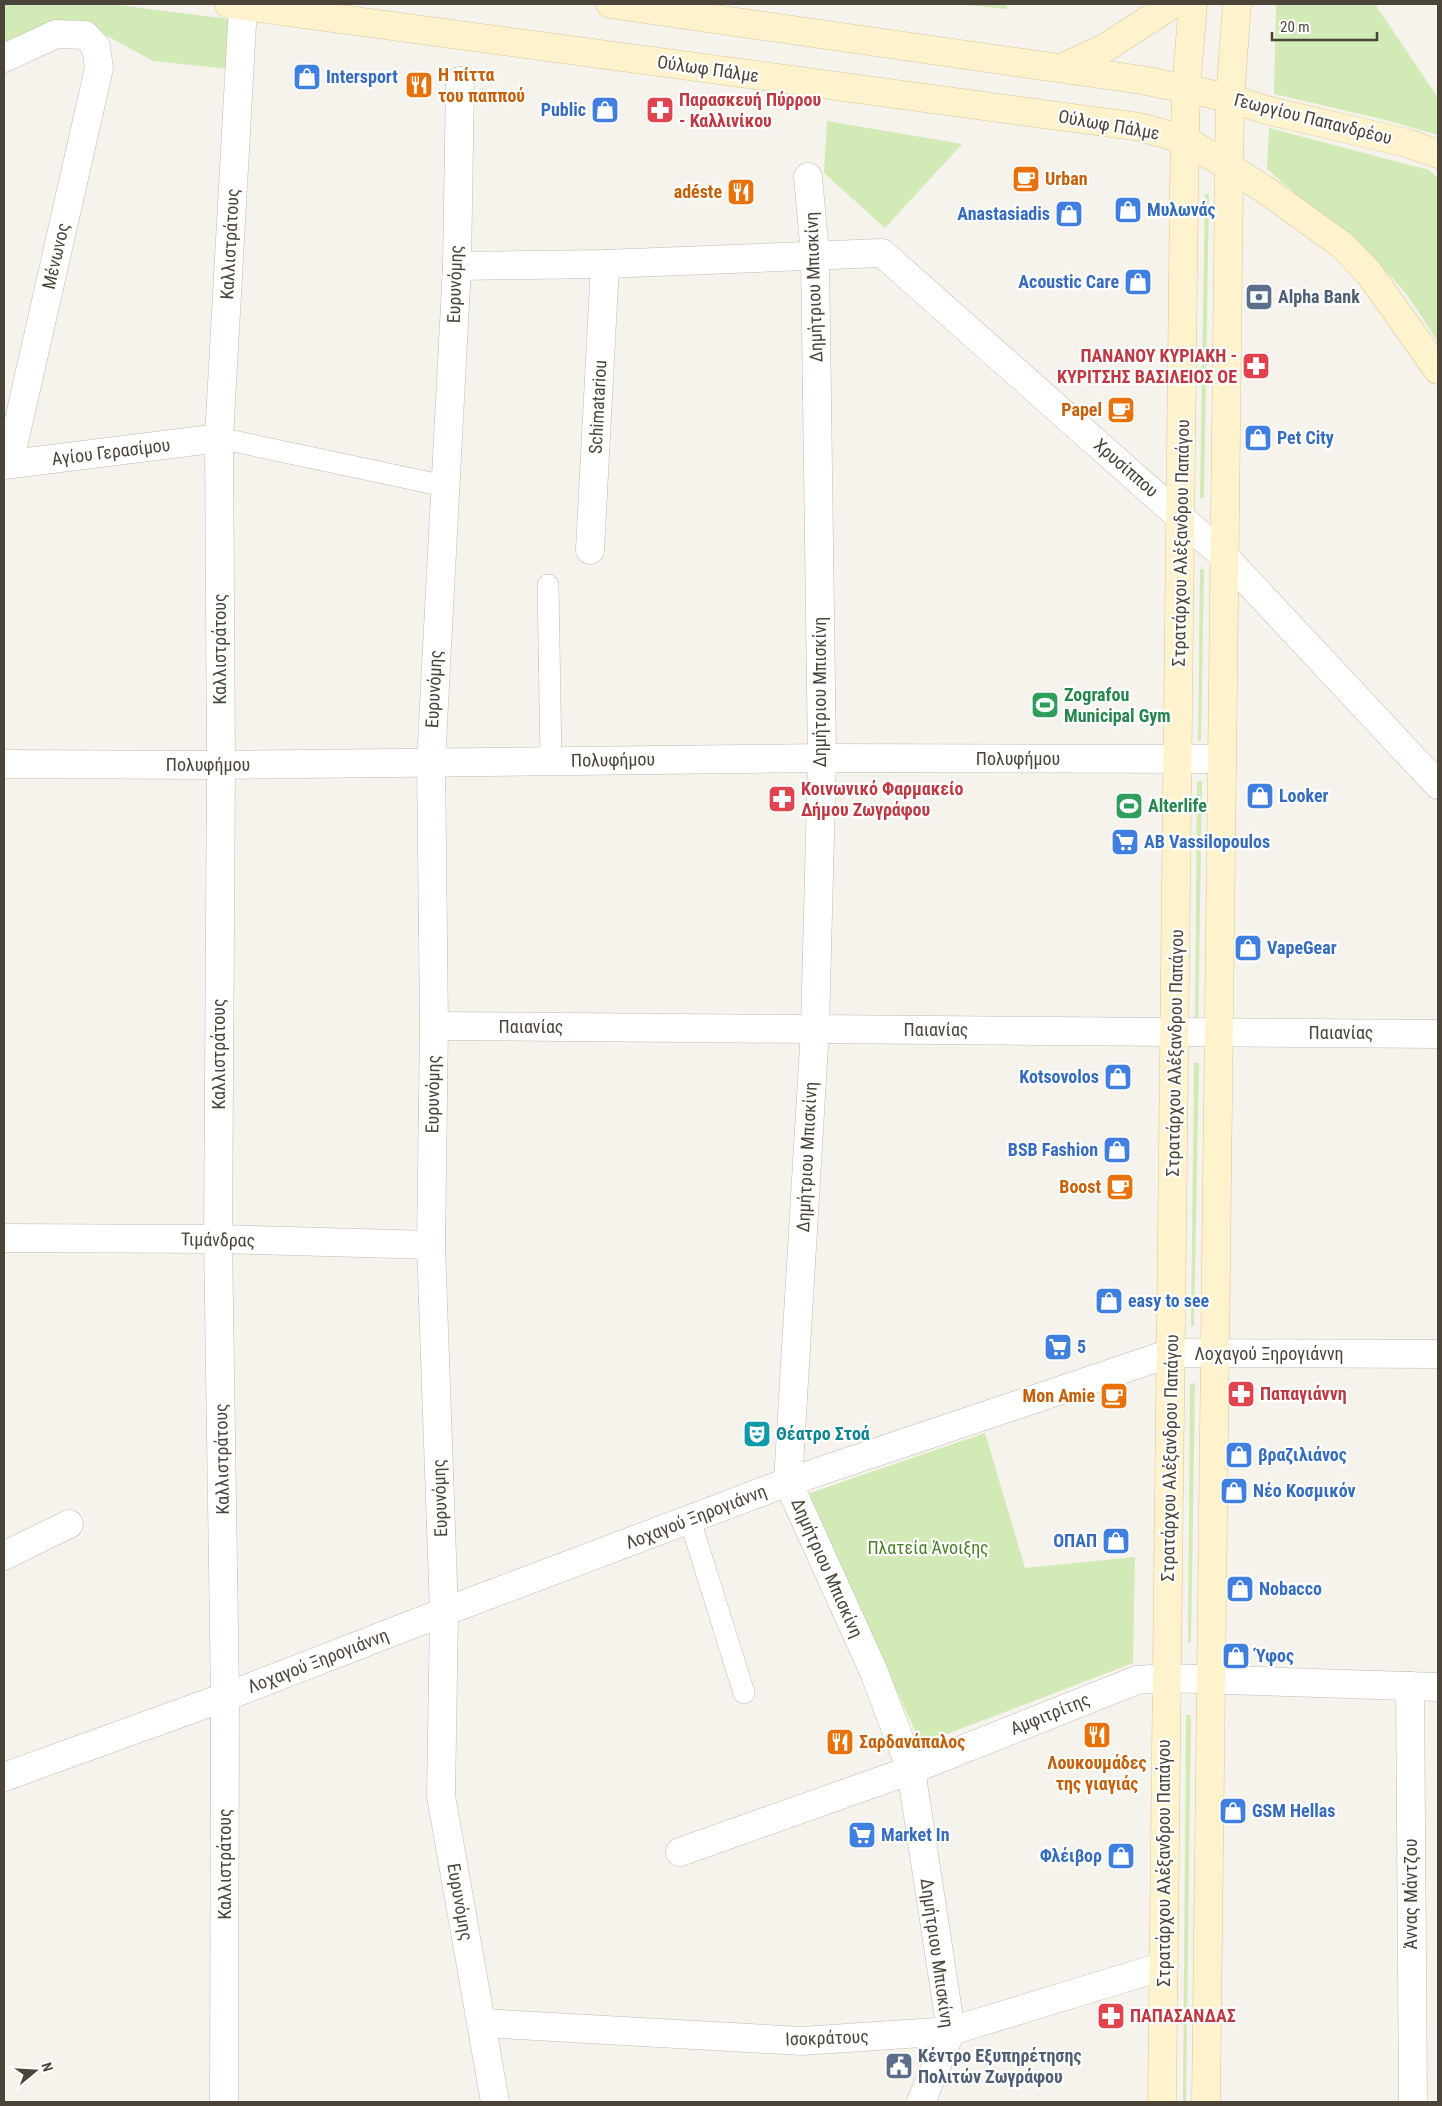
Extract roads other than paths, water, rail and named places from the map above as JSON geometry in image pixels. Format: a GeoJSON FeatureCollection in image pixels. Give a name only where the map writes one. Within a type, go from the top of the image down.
{"type":"FeatureCollection","features":[{"type":"Feature","properties":{"kind":"street"},"geometry":{"type":"LineString","coordinates":[[610,4],[1062,68],[1142,80],[1186,89]]}},
{"type":"Feature","properties":{"kind":"street"},"geometry":{"type":"LineString","coordinates":[[1062,68],[1105,48],[1173,4]]}},
{"type":"Feature","properties":{"kind":"street","name":"Στρατάρχου Αλέξανδρου Παπάγου"},"geometry":{"type":"LineString","coordinates":[[1162,2102],[1186,89],[1193,4]]}},
{"type":"Feature","properties":{"kind":"street"},"geometry":{"type":"LineString","coordinates":[[1206,2102],[1230,98],[1237,4]]}},
{"type":"Feature","properties":{"kind":"street","name":"Ούλωφ Πάλμε"},"geometry":{"type":"LineString","coordinates":[[236,5],[1140,127],[1186,140],[1229,166]]}},
{"type":"Feature","properties":{"kind":"street","name":"Καλλιστράτους"},"geometry":{"type":"LineString","coordinates":[[224,2102],[225,1697],[218,1239],[221,765],[219,438],[236,5]]}},
{"type":"Feature","properties":{"kind":"street","name":"Μένωνος"},"geometry":{"type":"LineString","coordinates":[[4,58],[56,34],[85,35],[96,47],[99,68],[6,465]]}},
{"type":"Feature","properties":{"kind":"street","name":"Ευρυνόμης"},"geometry":{"type":"LineString","coordinates":[[460,81],[457,266],[431,762],[434,1026],[431,1246],[444,1612],[441,1796],[496,2102]]}},
{"type":"Feature","properties":{"kind":"street","name":"Γεωργίου Παπανδρέου"},"geometry":{"type":"LineString","coordinates":[[1186,89],[1230,98],[1283,114],[1407,143],[1438,154]]}},
{"type":"Feature","properties":{"kind":"street"},"geometry":{"type":"LineString","coordinates":[[1229,166],[1342,245],[1369,273],[1438,370]]}},
{"type":"Feature","properties":{"kind":"street","name":"Δημήτριου Μπισκίνη"},"geometry":{"type":"LineString","coordinates":[[808,177],[815,254],[822,758],[815,1029],[788,1482],[874,1672],[911,1770],[951,2031],[922,2102]]}},
{"type":"Feature","properties":{"kind":"street","name":"Χρυσίππου"},"geometry":{"type":"LineString","coordinates":[[815,254],[882,253],[1224,556],[1438,785]]}},
{"type":"Feature","properties":{"kind":"street"},"geometry":{"type":"LineString","coordinates":[[457,266],[605,264],[815,254]]}},
{"type":"Feature","properties":{"kind":"street","name":"Schimatariou"},"geometry":{"type":"LineString","coordinates":[[590,550],[605,264]]}},
{"type":"Feature","properties":{"kind":"street","name":"Αγίου Γερασίμου"},"geometry":{"type":"LineString","coordinates":[[6,465],[219,438]]}},
{"type":"Feature","properties":{"kind":"street","name":"Πολυφήμου"},"geometry":{"type":"LineString","coordinates":[[4,764],[221,765],[822,758],[1179,760],[1222,758]]}},
{"type":"Feature","properties":{"kind":"street","name":"Παιανίας"},"geometry":{"type":"LineString","coordinates":[[434,1026],[1438,1034]]}},
{"type":"Feature","properties":{"kind":"street","name":"Τιμάνδρας"},"geometry":{"type":"LineString","coordinates":[[4,1238],[218,1239],[431,1246]]}},
{"type":"Feature","properties":{"kind":"street","name":"Λοχαγού Ξηρογιάννη"},"geometry":{"type":"LineString","coordinates":[[4,1777],[225,1697],[788,1482],[1171,1353],[1438,1354]]}},
{"type":"Feature","properties":{"kind":"street"},"geometry":{"type":"LineString","coordinates":[[4,1556],[69,1524]]}},
{"type":"Feature","properties":{"kind":"street","name":"Αμφιτρίτης"},"geometry":{"type":"LineString","coordinates":[[680,1852],[911,1770],[1137,1680],[1166,1678],[1210,1681],[1438,1686]]}},
{"type":"Feature","properties":{"kind":"street","name":"Άννας Μάντζου"},"geometry":{"type":"LineString","coordinates":[[1410,1686],[1413,2102]]}},
{"type":"Feature","properties":{"kind":"street","name":"Ισοκράτους"},"geometry":{"type":"LineString","coordinates":[[482,2023],[802,2041],[951,2031],[1164,1966]]}},
{"type":"Feature","properties":{"kind":"lane"},"geometry":{"type":"LineString","coordinates":[[219,438],[445,486]]}},
{"type":"Feature","properties":{"kind":"lane"},"geometry":{"type":"LineString","coordinates":[[548,584],[551,761]]}},
{"type":"Feature","properties":{"kind":"lane"},"geometry":{"type":"LineString","coordinates":[[690,1520],[744,1692]]}},
{"type":"Feature","properties":{"kind":"place","name":"Intersport"},"geometry":{"type":"Point","coordinates":[307,77]}},
{"type":"Feature","properties":{"kind":"place","name":"Η πίττα του παππού"},"geometry":{"type":"Point","coordinates":[419,85]}},
{"type":"Feature","properties":{"kind":"place","name":"Public"},"geometry":{"type":"Point","coordinates":[605,110]}},
{"type":"Feature","properties":{"kind":"place","name":"Παρασκευή Πύρρου - Καλλινίκου"},"geometry":{"type":"Point","coordinates":[660,110]}},
{"type":"Feature","properties":{"kind":"place","name":"Urban"},"geometry":{"type":"Point","coordinates":[1026,179]}},
{"type":"Feature","properties":{"kind":"place","name":"adéste"},"geometry":{"type":"Point","coordinates":[741,192]}},
{"type":"Feature","properties":{"kind":"place","name":"Μυλωνάς"},"geometry":{"type":"Point","coordinates":[1128,210]}},
{"type":"Feature","properties":{"kind":"place","name":"Anastasiadis"},"geometry":{"type":"Point","coordinates":[1069,214]}},
{"type":"Feature","properties":{"kind":"place","name":"Acoustic Care"},"geometry":{"type":"Point","coordinates":[1138,282]}},
{"type":"Feature","properties":{"kind":"place","name":"Alpha Bank"},"geometry":{"type":"Point","coordinates":[1259,297]}},
{"type":"Feature","properties":{"kind":"place","name":"ΠΑΝΑΝΟΥ ΚΥΡΙΑΚΗ - ΚΥΡΙΤΣΗΣ ΒΑΣΙΛΕΙΟΣ ΟΕ"},"geometry":{"type":"Point","coordinates":[1256,366]}},
{"type":"Feature","properties":{"kind":"place","name":"Papel"},"geometry":{"type":"Point","coordinates":[1121,410]}},
{"type":"Feature","properties":{"kind":"place","name":"Pet City"},"geometry":{"type":"Point","coordinates":[1258,438]}},
{"type":"Feature","properties":{"kind":"place","name":"Zografou Municipal Gym"},"geometry":{"type":"Point","coordinates":[1045,705]}},
{"type":"Feature","properties":{"kind":"place","name":"Looker"},"geometry":{"type":"Point","coordinates":[1260,796]}},
{"type":"Feature","properties":{"kind":"place","name":"Κοινωνικό Φαρμακείο Δήμου Ζωγράφου"},"geometry":{"type":"Point","coordinates":[782,799]}},
{"type":"Feature","properties":{"kind":"place","name":"Alterlife"},"geometry":{"type":"Point","coordinates":[1129,806]}},
{"type":"Feature","properties":{"kind":"place","name":"AB Vassilopoulos"},"geometry":{"type":"Point","coordinates":[1125,842]}},
{"type":"Feature","properties":{"kind":"place","name":"VapeGear"},"geometry":{"type":"Point","coordinates":[1248,948]}},
{"type":"Feature","properties":{"kind":"place","name":"Kotsovolos"},"geometry":{"type":"Point","coordinates":[1118,1077]}},
{"type":"Feature","properties":{"kind":"place","name":"BSB Fashion"},"geometry":{"type":"Point","coordinates":[1117,1150]}},
{"type":"Feature","properties":{"kind":"place","name":"Boost"},"geometry":{"type":"Point","coordinates":[1120,1187]}},
{"type":"Feature","properties":{"kind":"place","name":"easy to see"},"geometry":{"type":"Point","coordinates":[1109,1301]}},
{"type":"Feature","properties":{"kind":"place","name":"5"},"geometry":{"type":"Point","coordinates":[1058,1347]}},
{"type":"Feature","properties":{"kind":"place","name":"Παπαγιάννη"},"geometry":{"type":"Point","coordinates":[1241,1394]}},
{"type":"Feature","properties":{"kind":"place","name":"Mon Amie"},"geometry":{"type":"Point","coordinates":[1114,1396]}},
{"type":"Feature","properties":{"kind":"place","name":"Θέατρο Στοά"},"geometry":{"type":"Point","coordinates":[757,1434]}},
{"type":"Feature","properties":{"kind":"place","name":"βραζιλιάνος"},"geometry":{"type":"Point","coordinates":[1239,1455]}},
{"type":"Feature","properties":{"kind":"place","name":"Νέο Κοσμικόν"},"geometry":{"type":"Point","coordinates":[1234,1491]}},
{"type":"Feature","properties":{"kind":"place","name":"ΟΠΑΠ"},"geometry":{"type":"Point","coordinates":[1116,1541]}},
{"type":"Feature","properties":{"kind":"place","name":"Nobacco"},"geometry":{"type":"Point","coordinates":[1240,1589]}},
{"type":"Feature","properties":{"kind":"place","name":"Ύφος"},"geometry":{"type":"Point","coordinates":[1236,1656]}},
{"type":"Feature","properties":{"kind":"place","name":"Λουκουμάδες της γιαγιάς"},"geometry":{"type":"Point","coordinates":[1097,1735]}},
{"type":"Feature","properties":{"kind":"place","name":"Σαρδανάπαλος"},"geometry":{"type":"Point","coordinates":[840,1742]}},
{"type":"Feature","properties":{"kind":"place","name":"GSM Hellas"},"geometry":{"type":"Point","coordinates":[1233,1811]}},
{"type":"Feature","properties":{"kind":"place","name":"Market In"},"geometry":{"type":"Point","coordinates":[862,1835]}},
{"type":"Feature","properties":{"kind":"place","name":"Φλέιβορ"},"geometry":{"type":"Point","coordinates":[1121,1856]}},
{"type":"Feature","properties":{"kind":"place","name":"ΠΑΠΑΣΑΝΔΑΣ"},"geometry":{"type":"Point","coordinates":[1111,2016]}},
{"type":"Feature","properties":{"kind":"place","name":"Κέντρο Εξυπηρέτησης Πολιτών Ζωγράφου"},"geometry":{"type":"Point","coordinates":[899,2066]}},
{"type":"Feature","properties":{"kind":"park label","name":"Πλατεία Άνοιξης"},"geometry":{"type":"Point","coordinates":[928,1548]}}]}
